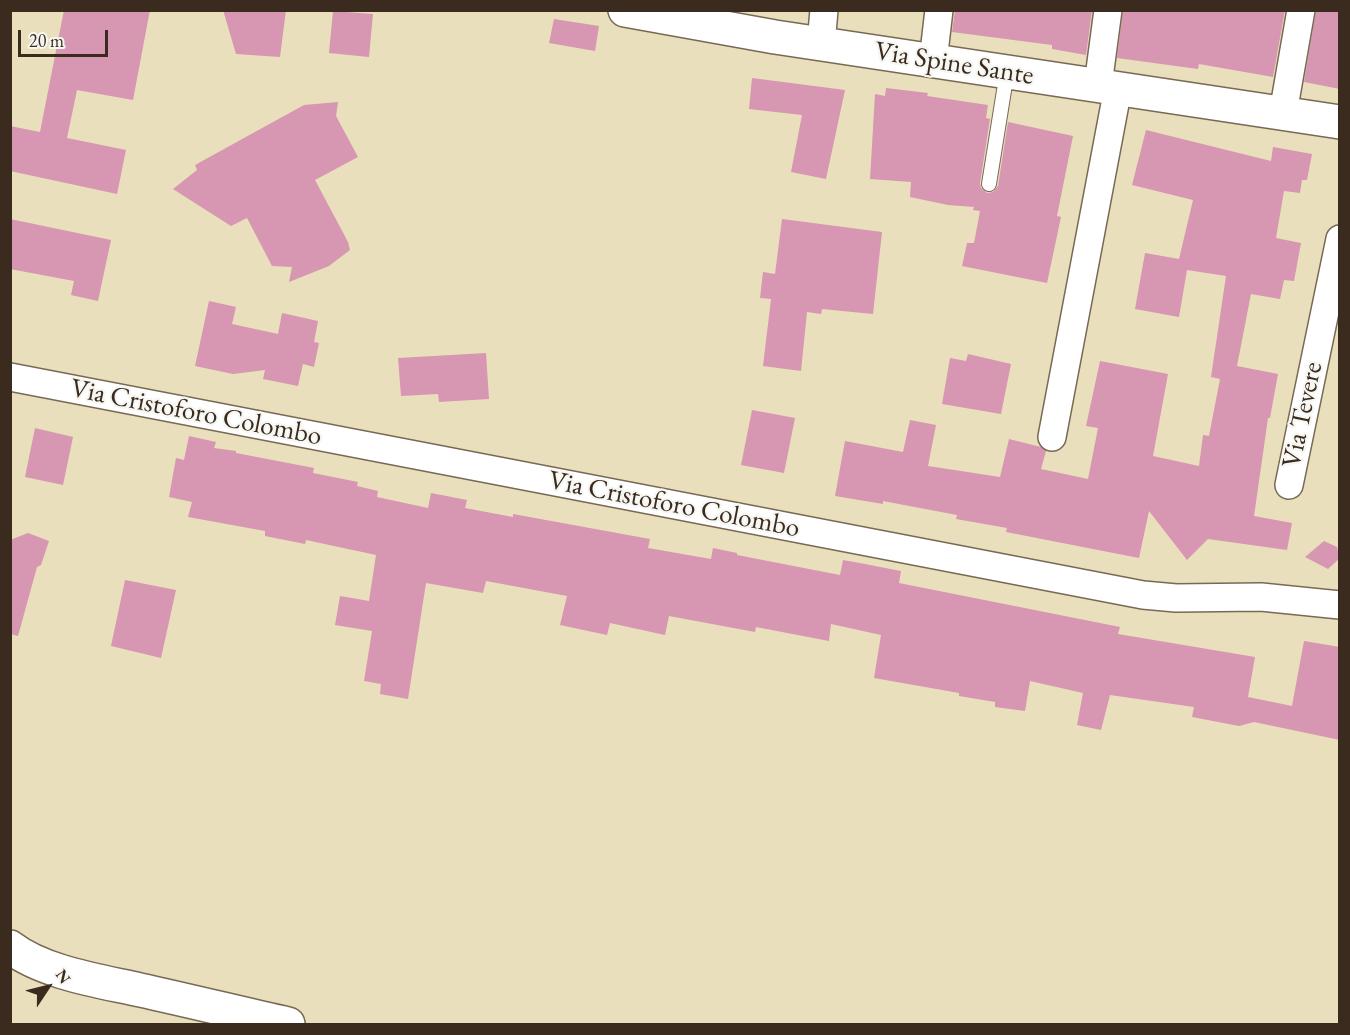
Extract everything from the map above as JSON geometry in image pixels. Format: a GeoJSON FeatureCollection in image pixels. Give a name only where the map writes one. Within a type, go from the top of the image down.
{"type":"FeatureCollection","features":[{"type":"Feature","properties":{"kind":"street","name":"Via Spine Sante"},"geometry":{"type":"LineString","coordinates":[[625,10],[820,44],[1340,122]]}},
{"type":"Feature","properties":{"kind":"street"},"geometry":{"type":"LineString","coordinates":[[820,44],[824,10]]}},
{"type":"Feature","properties":{"kind":"street"},"geometry":{"type":"LineString","coordinates":[[933,61],[939,10]]}},
{"type":"Feature","properties":{"kind":"street"},"geometry":{"type":"LineString","coordinates":[[1052,437],[1108,87],[1108,10]]}},
{"type":"Feature","properties":{"kind":"street"},"geometry":{"type":"LineString","coordinates":[[1283,113],[1301,10]]}},
{"type":"Feature","properties":{"kind":"street","name":"Via Tevere"},"geometry":{"type":"LineString","coordinates":[[1289,485],[1340,239]]}},
{"type":"Feature","properties":{"kind":"street","name":"Via Cristoforo Colombo"},"geometry":{"type":"LineString","coordinates":[[10,377],[1143,595],[1176,598],[1261,597],[1340,605]]}},
{"type":"Feature","properties":{"kind":"street"},"geometry":{"type":"LineString","coordinates":[[10,947],[41,963],[78,975],[288,1024]]}},
{"type":"Feature","properties":{"kind":"lane"},"geometry":{"type":"LineString","coordinates":[[989,184],[1007,72]]}},
{"type":"Feature","properties":{"kind":"building"},"geometry":{"type":"Polygon","coordinates":[[[64,10],[150,10],[133,100],[77,90],[67,138],[126,150],[117,194],[10,171],[10,126],[40,132],[64,10]]]}},
{"type":"Feature","properties":{"kind":"building"},"geometry":{"type":"Polygon","coordinates":[[[223,10],[286,10],[280,57],[236,54],[223,10]]]}},
{"type":"Feature","properties":{"kind":"building"},"geometry":{"type":"Polygon","coordinates":[[[955,10],[1092,10],[1086,55],[1052,49],[1052,45],[952,32],[955,10]]]}},
{"type":"Feature","properties":{"kind":"building"},"geometry":{"type":"Polygon","coordinates":[[[1123,10],[1285,10],[1273,77],[1199,64],[1198,69],[1117,58],[1123,10]]]}},
{"type":"Feature","properties":{"kind":"building"},"geometry":{"type":"Polygon","coordinates":[[[1316,10],[1340,10],[1340,89],[1304,82],[1316,10]]]}},
{"type":"Feature","properties":{"kind":"building"},"geometry":{"type":"Polygon","coordinates":[[[333,11],[373,14],[369,57],[329,53],[333,11]]]}},
{"type":"Feature","properties":{"kind":"building"},"geometry":{"type":"Polygon","coordinates":[[[554,19],[599,26],[595,51],[549,43],[554,19]]]}},
{"type":"Feature","properties":{"kind":"building"},"geometry":{"type":"Polygon","coordinates":[[[752,78],[845,90],[826,179],[791,172],[802,115],[749,109],[752,78]]]}},
{"type":"Feature","properties":{"kind":"building"},"geometry":{"type":"Polygon","coordinates":[[[886,88],[928,93],[927,96],[988,105],[986,118],[990,119],[980,183],[981,188],[987,193],[993,192],[998,186],[1008,122],[1073,136],[1057,216],[1061,217],[1047,283],[962,266],[967,243],[974,243],[980,211],[973,210],[974,207],[948,205],[910,197],[911,182],[870,179],[875,94],[885,96],[886,88]]]}},
{"type":"Feature","properties":{"kind":"building"},"geometry":{"type":"Polygon","coordinates":[[[338,102],[336,116],[358,157],[315,180],[350,250],[329,266],[289,282],[292,267],[272,266],[247,218],[231,226],[173,189],[197,170],[195,165],[304,105],[338,102]]]}},
{"type":"Feature","properties":{"kind":"building"},"geometry":{"type":"Polygon","coordinates":[[[1146,130],[1271,161],[1273,147],[1312,154],[1307,180],[1302,180],[1300,193],[1284,191],[1276,238],[1301,243],[1294,281],[1284,280],[1280,299],[1251,294],[1237,366],[1278,374],[1270,418],[1268,418],[1254,516],[1292,523],[1287,550],[1208,539],[1187,560],[1149,511],[1139,558],[1006,532],[1007,528],[956,519],[957,515],[883,501],[883,504],[835,496],[845,441],[903,452],[910,420],[936,425],[928,466],[1000,477],[1009,439],[1041,447],[1046,451],[1041,469],[1088,479],[1098,428],[1086,426],[1100,361],[1168,374],[1153,456],[1199,466],[1203,435],[1209,436],[1220,379],[1211,377],[1226,276],[1187,270],[1179,317],[1135,309],[1145,253],[1179,259],[1193,200],[1132,185],[1146,130]]]}},
{"type":"Feature","properties":{"kind":"building"},"geometry":{"type":"Polygon","coordinates":[[[10,219],[111,240],[98,301],[71,295],[74,281],[10,269],[10,219]]]}},
{"type":"Feature","properties":{"kind":"building"},"geometry":{"type":"Polygon","coordinates":[[[782,219],[882,232],[873,314],[822,309],[821,314],[807,312],[801,371],[763,366],[771,299],[760,298],[763,272],[775,274],[782,219]]]}},
{"type":"Feature","properties":{"kind":"building"},"geometry":{"type":"Polygon","coordinates":[[[209,301],[236,307],[232,324],[278,334],[282,313],[318,321],[314,342],[319,343],[314,367],[303,364],[298,386],[263,379],[265,370],[233,374],[195,366],[209,301]]]}},
{"type":"Feature","properties":{"kind":"building"},"geometry":{"type":"Polygon","coordinates":[[[486,353],[489,399],[439,402],[438,394],[401,396],[398,358],[486,353]]]}},
{"type":"Feature","properties":{"kind":"building"},"geometry":{"type":"Polygon","coordinates":[[[968,354],[1011,364],[1001,414],[942,404],[950,358],[966,361],[968,354]]]}},
{"type":"Feature","properties":{"kind":"building"},"geometry":{"type":"Polygon","coordinates":[[[752,410],[795,418],[784,473],[741,465],[752,410]]]}},
{"type":"Feature","properties":{"kind":"building"},"geometry":{"type":"Polygon","coordinates":[[[35,428],[73,437],[63,485],[25,477],[35,428]]]}},
{"type":"Feature","properties":{"kind":"building"},"geometry":{"type":"Polygon","coordinates":[[[189,436],[216,442],[214,448],[314,468],[313,473],[358,482],[357,486],[378,491],[377,497],[428,508],[431,493],[467,500],[465,508],[513,517],[513,514],[650,539],[648,548],[711,559],[713,548],[737,553],[737,555],[840,575],[843,560],[901,571],[899,583],[1120,627],[1118,634],[1255,657],[1248,697],[1292,706],[1304,641],[1340,647],[1340,740],[1254,722],[1239,726],[1192,717],[1194,707],[1110,695],[1101,730],[1077,725],[1083,693],[1030,681],[1025,711],[995,707],[995,702],[959,696],[959,693],[874,678],[881,635],[831,624],[829,641],[756,627],[755,632],[669,616],[665,635],[610,623],[607,635],[560,625],[567,596],[486,581],[483,593],[426,583],[408,699],[380,694],[381,684],[364,681],[372,631],[335,625],[340,596],[369,601],[376,555],[306,540],[305,544],[265,536],[265,531],[188,517],[192,502],[169,497],[176,458],[184,460],[189,436]]]}},
{"type":"Feature","properties":{"kind":"building"},"geometry":{"type":"Polygon","coordinates":[[[28,533],[49,541],[41,565],[37,567],[18,636],[10,634],[10,540],[28,533]]]}},
{"type":"Feature","properties":{"kind":"building"},"geometry":{"type":"Polygon","coordinates":[[[1324,541],[1337,547],[1340,558],[1328,569],[1305,557],[1324,541]]]}},
{"type":"Feature","properties":{"kind":"building"},"geometry":{"type":"Polygon","coordinates":[[[125,580],[176,590],[161,658],[111,646],[125,580]]]}}]}
